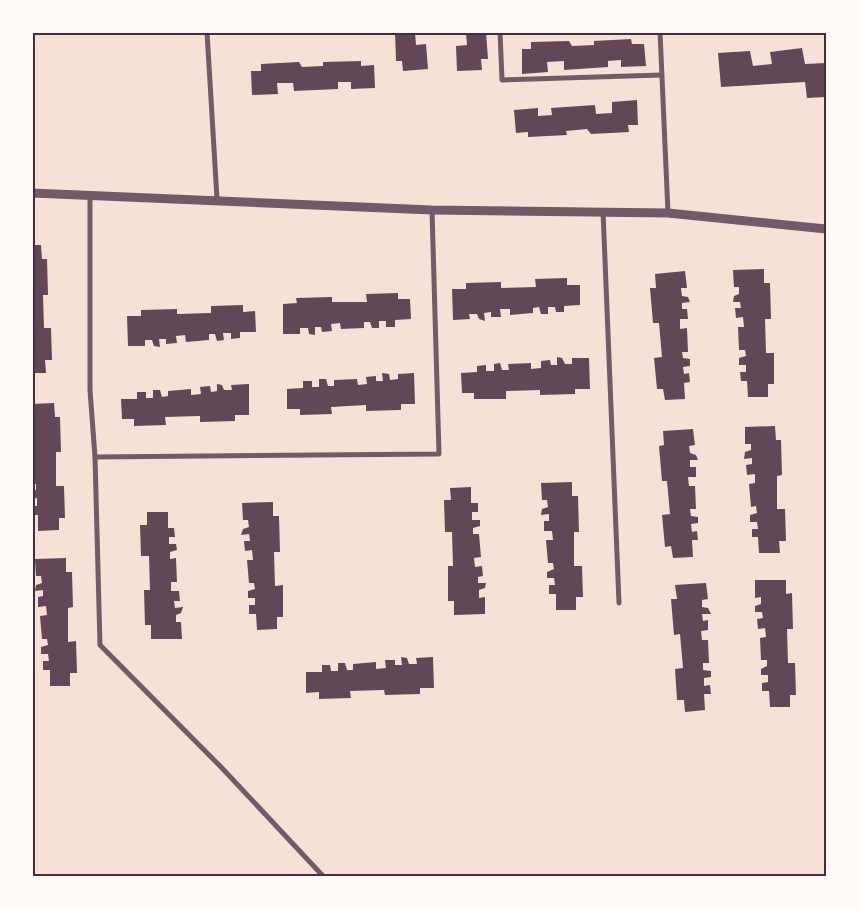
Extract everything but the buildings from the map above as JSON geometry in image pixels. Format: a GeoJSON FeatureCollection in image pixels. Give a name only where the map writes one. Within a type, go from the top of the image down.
{"type":"FeatureCollection","features":[{"type":"Feature","properties":{"kind":"street"},"geometry":{"type":"LineString","coordinates":[[207,32],[217,200]]}},
{"type":"Feature","properties":{"kind":"street"},"geometry":{"type":"LineString","coordinates":[[500,32],[502,80],[661,75]]}},
{"type":"Feature","properties":{"kind":"street"},"geometry":{"type":"LineString","coordinates":[[660,32],[668,213]]}},
{"type":"Feature","properties":{"kind":"street"},"geometry":{"type":"LineString","coordinates":[[32,193],[432,210],[668,213],[826,229]]}},
{"type":"Feature","properties":{"kind":"street"},"geometry":{"type":"LineString","coordinates":[[90,195],[90,390],[95,457],[100,644],[221,767],[324,876]]}},
{"type":"Feature","properties":{"kind":"street"},"geometry":{"type":"LineString","coordinates":[[95,457],[439,454],[432,210]]}},
{"type":"Feature","properties":{"kind":"street"},"geometry":{"type":"LineString","coordinates":[[603,211],[619,603]]}}]}
